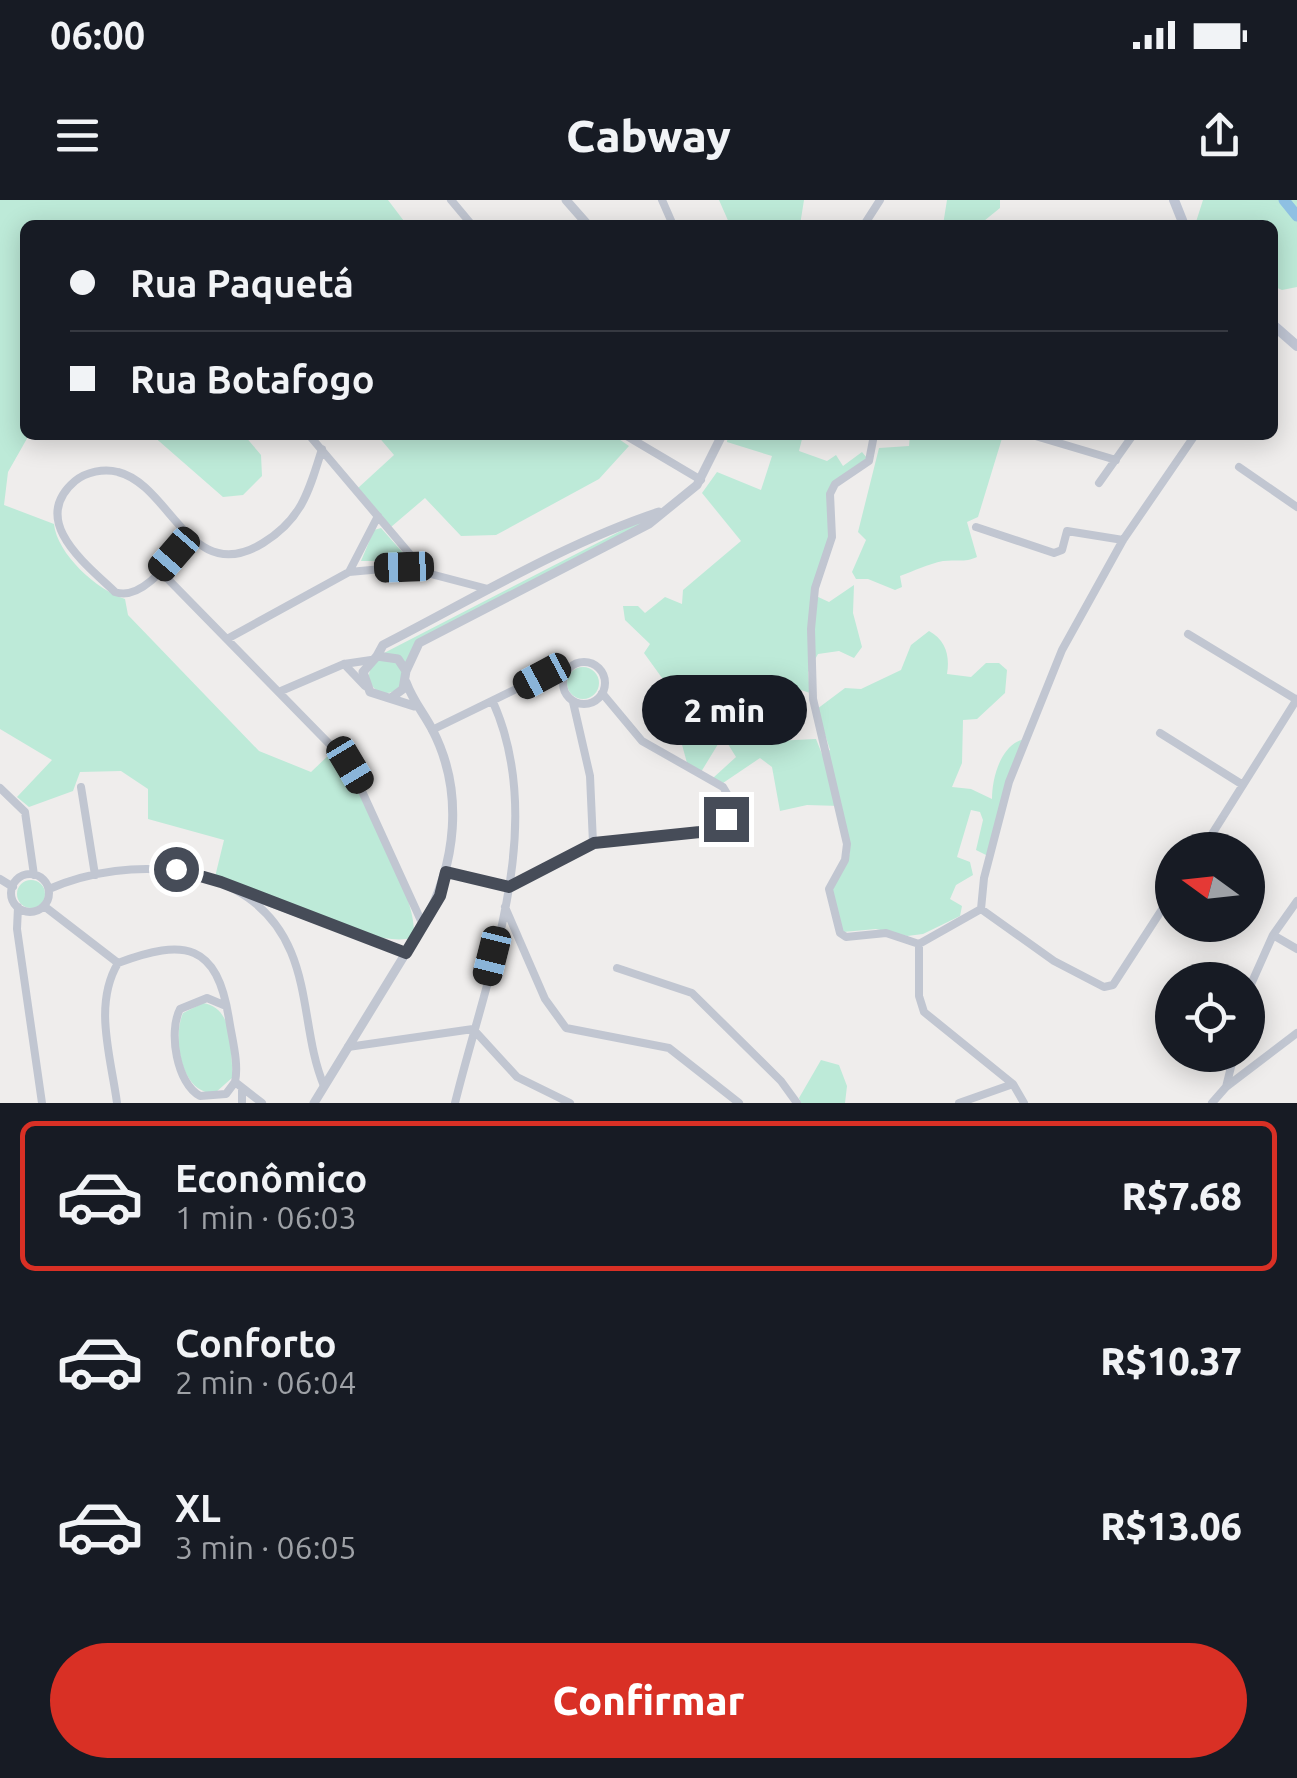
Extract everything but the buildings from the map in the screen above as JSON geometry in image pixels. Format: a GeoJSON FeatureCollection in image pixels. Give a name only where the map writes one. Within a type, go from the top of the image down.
{"type":"FeatureCollection","features":[{"type":"Feature","properties":{"kind":"main road"},"geometry":{"type":"LineString","coordinates":[[1278,329],[1297,346]]}},
{"type":"Feature","properties":{"kind":"street"},"geometry":{"type":"LineString","coordinates":[[450,200],[468,220]]}},
{"type":"Feature","properties":{"kind":"street"},"geometry":{"type":"LineString","coordinates":[[566,200],[584,220]]}},
{"type":"Feature","properties":{"kind":"street"},"geometry":{"type":"LineString","coordinates":[[314,440],[425,572]]}},
{"type":"Feature","properties":{"kind":"street"},"geometry":{"type":"LineString","coordinates":[[633,440],[701,480]]}},
{"type":"Feature","properties":{"kind":"street"},"geometry":{"type":"LineString","coordinates":[[391,698],[406,676],[419,643],[623,540],[701,480],[720,440]]}},
{"type":"Feature","properties":{"kind":"street"},"geometry":{"type":"LineString","coordinates":[[873,440],[870,461],[835,484],[830,494],[832,536],[812,614],[813,700],[847,852],[830,897],[840,933],[846,937],[886,934],[919,944],[981,909]]}},
{"type":"Feature","properties":{"kind":"street"},"geometry":{"type":"LineString","coordinates":[[1049,440],[1116,460]]}},
{"type":"Feature","properties":{"kind":"street"},"geometry":{"type":"LineString","coordinates":[[1099,483],[1130,440]]}},
{"type":"Feature","properties":{"kind":"street"},"geometry":{"type":"LineString","coordinates":[[981,909],[984,878],[1009,782],[1062,650],[1123,540],[1192,440]]}},
{"type":"Feature","properties":{"kind":"street"},"geometry":{"type":"LineString","coordinates":[[189,538],[135,593],[115,592],[62,538],[56,523],[64,492],[82,476],[105,470],[123,472],[189,538],[228,555],[260,545],[302,510],[322,449]]}},
{"type":"Feature","properties":{"kind":"street"},"geometry":{"type":"LineString","coordinates":[[1239,467],[1297,508]]}},
{"type":"Feature","properties":{"kind":"street"},"geometry":{"type":"LineString","coordinates":[[365,686],[364,672],[383,645],[613,529],[666,509]]}},
{"type":"Feature","properties":{"kind":"street"},"geometry":{"type":"LineString","coordinates":[[349,572],[378,516]]}},
{"type":"Feature","properties":{"kind":"street"},"geometry":{"type":"LineString","coordinates":[[976,527],[1054,553],[1062,550],[1067,531],[1123,540]]}},
{"type":"Feature","properties":{"kind":"street"},"geometry":{"type":"LineString","coordinates":[[227,638],[349,572],[404,567],[491,590]]}},
{"type":"Feature","properties":{"kind":"street"},"geometry":{"type":"LineString","coordinates":[[160,571],[281,690],[350,765],[423,925]]}},
{"type":"Feature","properties":{"kind":"street"},"geometry":{"type":"LineString","coordinates":[[451,579],[463,594],[454,609]]}},
{"type":"Feature","properties":{"kind":"street"},"geometry":{"type":"LineString","coordinates":[[1188,634],[1297,699],[1213,832]]}},
{"type":"Feature","properties":{"kind":"street"},"geometry":{"type":"LineString","coordinates":[[281,690],[344,664],[392,656],[406,676],[414,706],[432,730],[448,775],[454,808],[446,872],[423,925],[314,1103]]}},
{"type":"Feature","properties":{"kind":"street"},"geometry":{"type":"LineString","coordinates":[[432,730],[542,676],[585,662],[597,668],[604,680],[602,693],[592,702],[574,702]]}},
{"type":"Feature","properties":{"kind":"street"},"geometry":{"type":"LineString","coordinates":[[344,664],[376,696],[414,706]]}},
{"type":"Feature","properties":{"kind":"street"},"geometry":{"type":"LineString","coordinates":[[567,671],[563,684],[574,702],[590,776],[594,843]]}},
{"type":"Feature","properties":{"kind":"street"},"geometry":{"type":"LineString","coordinates":[[446,872],[509,887],[594,843],[717,828],[730,810],[724,787],[642,741],[602,693]]}},
{"type":"Feature","properties":{"kind":"street"},"geometry":{"type":"LineString","coordinates":[[455,1103],[509,887],[518,788],[509,742],[492,702]]}},
{"type":"Feature","properties":{"kind":"street"},"geometry":{"type":"LineString","coordinates":[[1160,733],[1243,785]]}},
{"type":"Feature","properties":{"kind":"street"},"geometry":{"type":"LineString","coordinates":[[81,787],[94,876]]}},
{"type":"Feature","properties":{"kind":"street"},"geometry":{"type":"LineString","coordinates":[[0,788],[24,812],[34,875],[48,889]]}},
{"type":"Feature","properties":{"kind":"street"},"geometry":{"type":"LineString","coordinates":[[48,889],[94,876],[176,869],[221,882],[290,912],[406,953]]}},
{"type":"Feature","properties":{"kind":"street"},"geometry":{"type":"LineString","coordinates":[[13,887],[23,876],[34,875]]}},
{"type":"Feature","properties":{"kind":"street"},"geometry":{"type":"LineString","coordinates":[[0,879],[13,887],[18,907],[17,928],[42,1103]]}},
{"type":"Feature","properties":{"kind":"street"},"geometry":{"type":"LineString","coordinates":[[44,906],[48,889]]}},
{"type":"Feature","properties":{"kind":"street"},"geometry":{"type":"LineString","coordinates":[[244,894],[280,932],[297,968],[314,1061],[324,1086]]}},
{"type":"Feature","properties":{"kind":"street"},"geometry":{"type":"LineString","coordinates":[[1261,962],[1273,934],[1297,901]]}},
{"type":"Feature","properties":{"kind":"street"},"geometry":{"type":"LineString","coordinates":[[18,907],[28,912],[44,906]]}},
{"type":"Feature","properties":{"kind":"street"},"geometry":{"type":"LineString","coordinates":[[44,906],[118,963]]}},
{"type":"Feature","properties":{"kind":"street"},"geometry":{"type":"LineString","coordinates":[[505,906],[554,1018],[566,1028],[669,1048],[739,1103]]}},
{"type":"Feature","properties":{"kind":"street"},"geometry":{"type":"LineString","coordinates":[[270,921],[279,907]]}},
{"type":"Feature","properties":{"kind":"street"},"geometry":{"type":"LineString","coordinates":[[981,909],[1054,962],[1096,986],[1112,985],[1155,920]]}},
{"type":"Feature","properties":{"kind":"street"},"geometry":{"type":"LineString","coordinates":[[280,932],[290,912]]}},
{"type":"Feature","properties":{"kind":"street"},"geometry":{"type":"LineString","coordinates":[[1273,934],[1297,949]]}},
{"type":"Feature","properties":{"kind":"street"},"geometry":{"type":"LineString","coordinates":[[494,945],[519,940]]}},
{"type":"Feature","properties":{"kind":"street"},"geometry":{"type":"LineString","coordinates":[[919,944],[924,1012],[1013,1084],[1024,1103]]}},
{"type":"Feature","properties":{"kind":"street"},"geometry":{"type":"LineString","coordinates":[[117,1103],[104,1010],[106,987],[118,963],[167,947],[193,952],[218,971],[228,1008],[242,1103]]}},
{"type":"Feature","properties":{"kind":"street"},"geometry":{"type":"LineString","coordinates":[[616,968],[692,993],[781,1082],[796,1103]]}},
{"type":"Feature","properties":{"kind":"street"},"geometry":{"type":"LineString","coordinates":[[228,1008],[207,998],[180,1009],[176,1016],[178,1055],[183,1082],[200,1096],[226,1094],[239,1085]]}},
{"type":"Feature","properties":{"kind":"street"},"geometry":{"type":"LineString","coordinates":[[348,1047],[473,1029],[485,1037],[517,1077],[570,1103]]}},
{"type":"Feature","properties":{"kind":"street"},"geometry":{"type":"LineString","coordinates":[[1212,1103],[1226,1087],[1297,1033]]}},
{"type":"Feature","properties":{"kind":"street"},"geometry":{"type":"LineString","coordinates":[[314,1061],[338,1064]]}},
{"type":"Feature","properties":{"kind":"street"},"geometry":{"type":"LineString","coordinates":[[1226,1087],[1230,1072]]}},
{"type":"Feature","properties":{"kind":"street"},"geometry":{"type":"LineString","coordinates":[[959,1103],[1013,1084]]}},
{"type":"Feature","properties":{"kind":"street"},"geometry":{"type":"LineString","coordinates":[[239,1085],[262,1103]]}},
{"type":"Feature","properties":{"kind":"green space"},"geometry":{"type":"Polygon","coordinates":[[[0,200],[388,200],[403,220],[20,220],[20,440],[26,440],[8,472],[4,505],[54,524],[70,559],[103,588],[125,599],[128,615],[259,751],[311,772],[332,752],[342,762],[400,878],[414,924],[412,938],[392,939],[343,927],[215,877],[224,840],[148,819],[148,789],[121,771],[80,772],[73,791],[29,807],[17,797],[52,760],[0,729],[0,200]]]}},
{"type":"Feature","properties":{"kind":"green space"},"geometry":{"type":"Polygon","coordinates":[[[719,200],[804,200],[801,220],[728,220],[719,200]]]}},
{"type":"Feature","properties":{"kind":"green space"},"geometry":{"type":"Polygon","coordinates":[[[947,200],[1000,200],[1000,208],[985,220],[944,220],[947,200]]]}},
{"type":"Feature","properties":{"kind":"green space"},"geometry":{"type":"Polygon","coordinates":[[[1203,200],[1297,200],[1297,287],[1278,288],[1278,220],[1197,220],[1203,200]]]}},
{"type":"Feature","properties":{"kind":"green space"},"geometry":{"type":"Polygon","coordinates":[[[158,440],[248,440],[261,455],[262,476],[243,495],[223,497],[158,440]]]}},
{"type":"Feature","properties":{"kind":"green space"},"geometry":{"type":"Polygon","coordinates":[[[381,440],[620,440],[629,446],[599,479],[496,535],[461,536],[425,498],[391,527],[358,488],[394,455],[381,440]]]}},
{"type":"Feature","properties":{"kind":"green space"},"geometry":{"type":"Polygon","coordinates":[[[802,440],[799,451],[827,461],[836,455],[843,466],[862,452],[867,458],[832,489],[828,549],[816,596],[829,602],[854,585],[853,613],[862,647],[854,658],[839,651],[818,654],[808,672],[810,693],[783,684],[769,690],[774,741],[816,739],[822,754],[830,750],[817,709],[845,688],[861,689],[901,670],[911,645],[929,631],[946,649],[947,674],[971,677],[986,663],[999,663],[1007,670],[1005,693],[977,719],[963,720],[962,763],[952,787],[971,789],[992,799],[1003,755],[1024,739],[988,856],[976,850],[983,820],[980,812],[971,810],[957,857],[970,862],[973,875],[956,885],[950,899],[962,906],[960,916],[923,934],[907,936],[876,929],[843,932],[831,893],[850,853],[840,806],[807,805],[780,811],[772,767],[760,758],[723,783],[713,778],[736,757],[723,736],[701,772],[687,763],[681,741],[684,730],[664,715],[656,698],[670,689],[644,653],[650,644],[625,620],[623,606],[638,606],[645,613],[665,597],[682,604],[683,590],[741,541],[702,493],[717,472],[761,490],[772,456],[727,442],[802,440]]]}},
{"type":"Feature","properties":{"kind":"green space"},"geometry":{"type":"Polygon","coordinates":[[[910,440],[1001,440],[978,517],[967,522],[977,557],[937,562],[900,576],[902,587],[895,590],[868,579],[856,579],[852,572],[866,540],[858,532],[879,448],[909,446],[910,440]]]}},
{"type":"Feature","properties":{"kind":"green space"},"geometry":{"type":"Polygon","coordinates":[[[644,519],[648,523],[417,640],[406,666],[384,653],[644,519]]]}},
{"type":"Feature","properties":{"kind":"green space"},"geometry":{"type":"Polygon","coordinates":[[[381,528],[404,554],[403,561],[361,561],[374,530],[381,528]]]}},
{"type":"Feature","properties":{"kind":"green space"},"geometry":{"type":"Polygon","coordinates":[[[386,659],[398,664],[403,676],[398,688],[386,693],[374,688],[369,676],[374,664],[386,659]]]}},
{"type":"Feature","properties":{"kind":"green space"},"geometry":{"type":"Polygon","coordinates":[[[583,667],[594,672],[599,683],[594,694],[583,699],[572,694],[567,683],[572,672],[583,667]]]}},
{"type":"Feature","properties":{"kind":"green space"},"geometry":{"type":"Polygon","coordinates":[[[31,880],[41,884],[45,894],[41,904],[31,908],[21,904],[17,894],[21,884],[31,880]]]}},
{"type":"Feature","properties":{"kind":"green space"},"geometry":{"type":"Polygon","coordinates":[[[203,1003],[221,1013],[231,1043],[233,1077],[215,1093],[194,1085],[179,1050],[183,1013],[203,1003]]]}},
{"type":"Feature","properties":{"kind":"green space"},"geometry":{"type":"Polygon","coordinates":[[[821,1060],[839,1065],[847,1086],[845,1103],[801,1103],[799,1098],[821,1060]]]}},
{"type":"Feature","properties":{"kind":"waterway"},"geometry":{"type":"LineString","coordinates":[[1284,200],[1297,216]]}},
{"type":"Feature","properties":{"kind":"route"},"geometry":{"type":"LineString","coordinates":[[176,869],[221,882],[290,912],[406,953],[440,896],[446,872],[509,887],[594,843],[700,832],[717,828],[726,819]]}}]}
